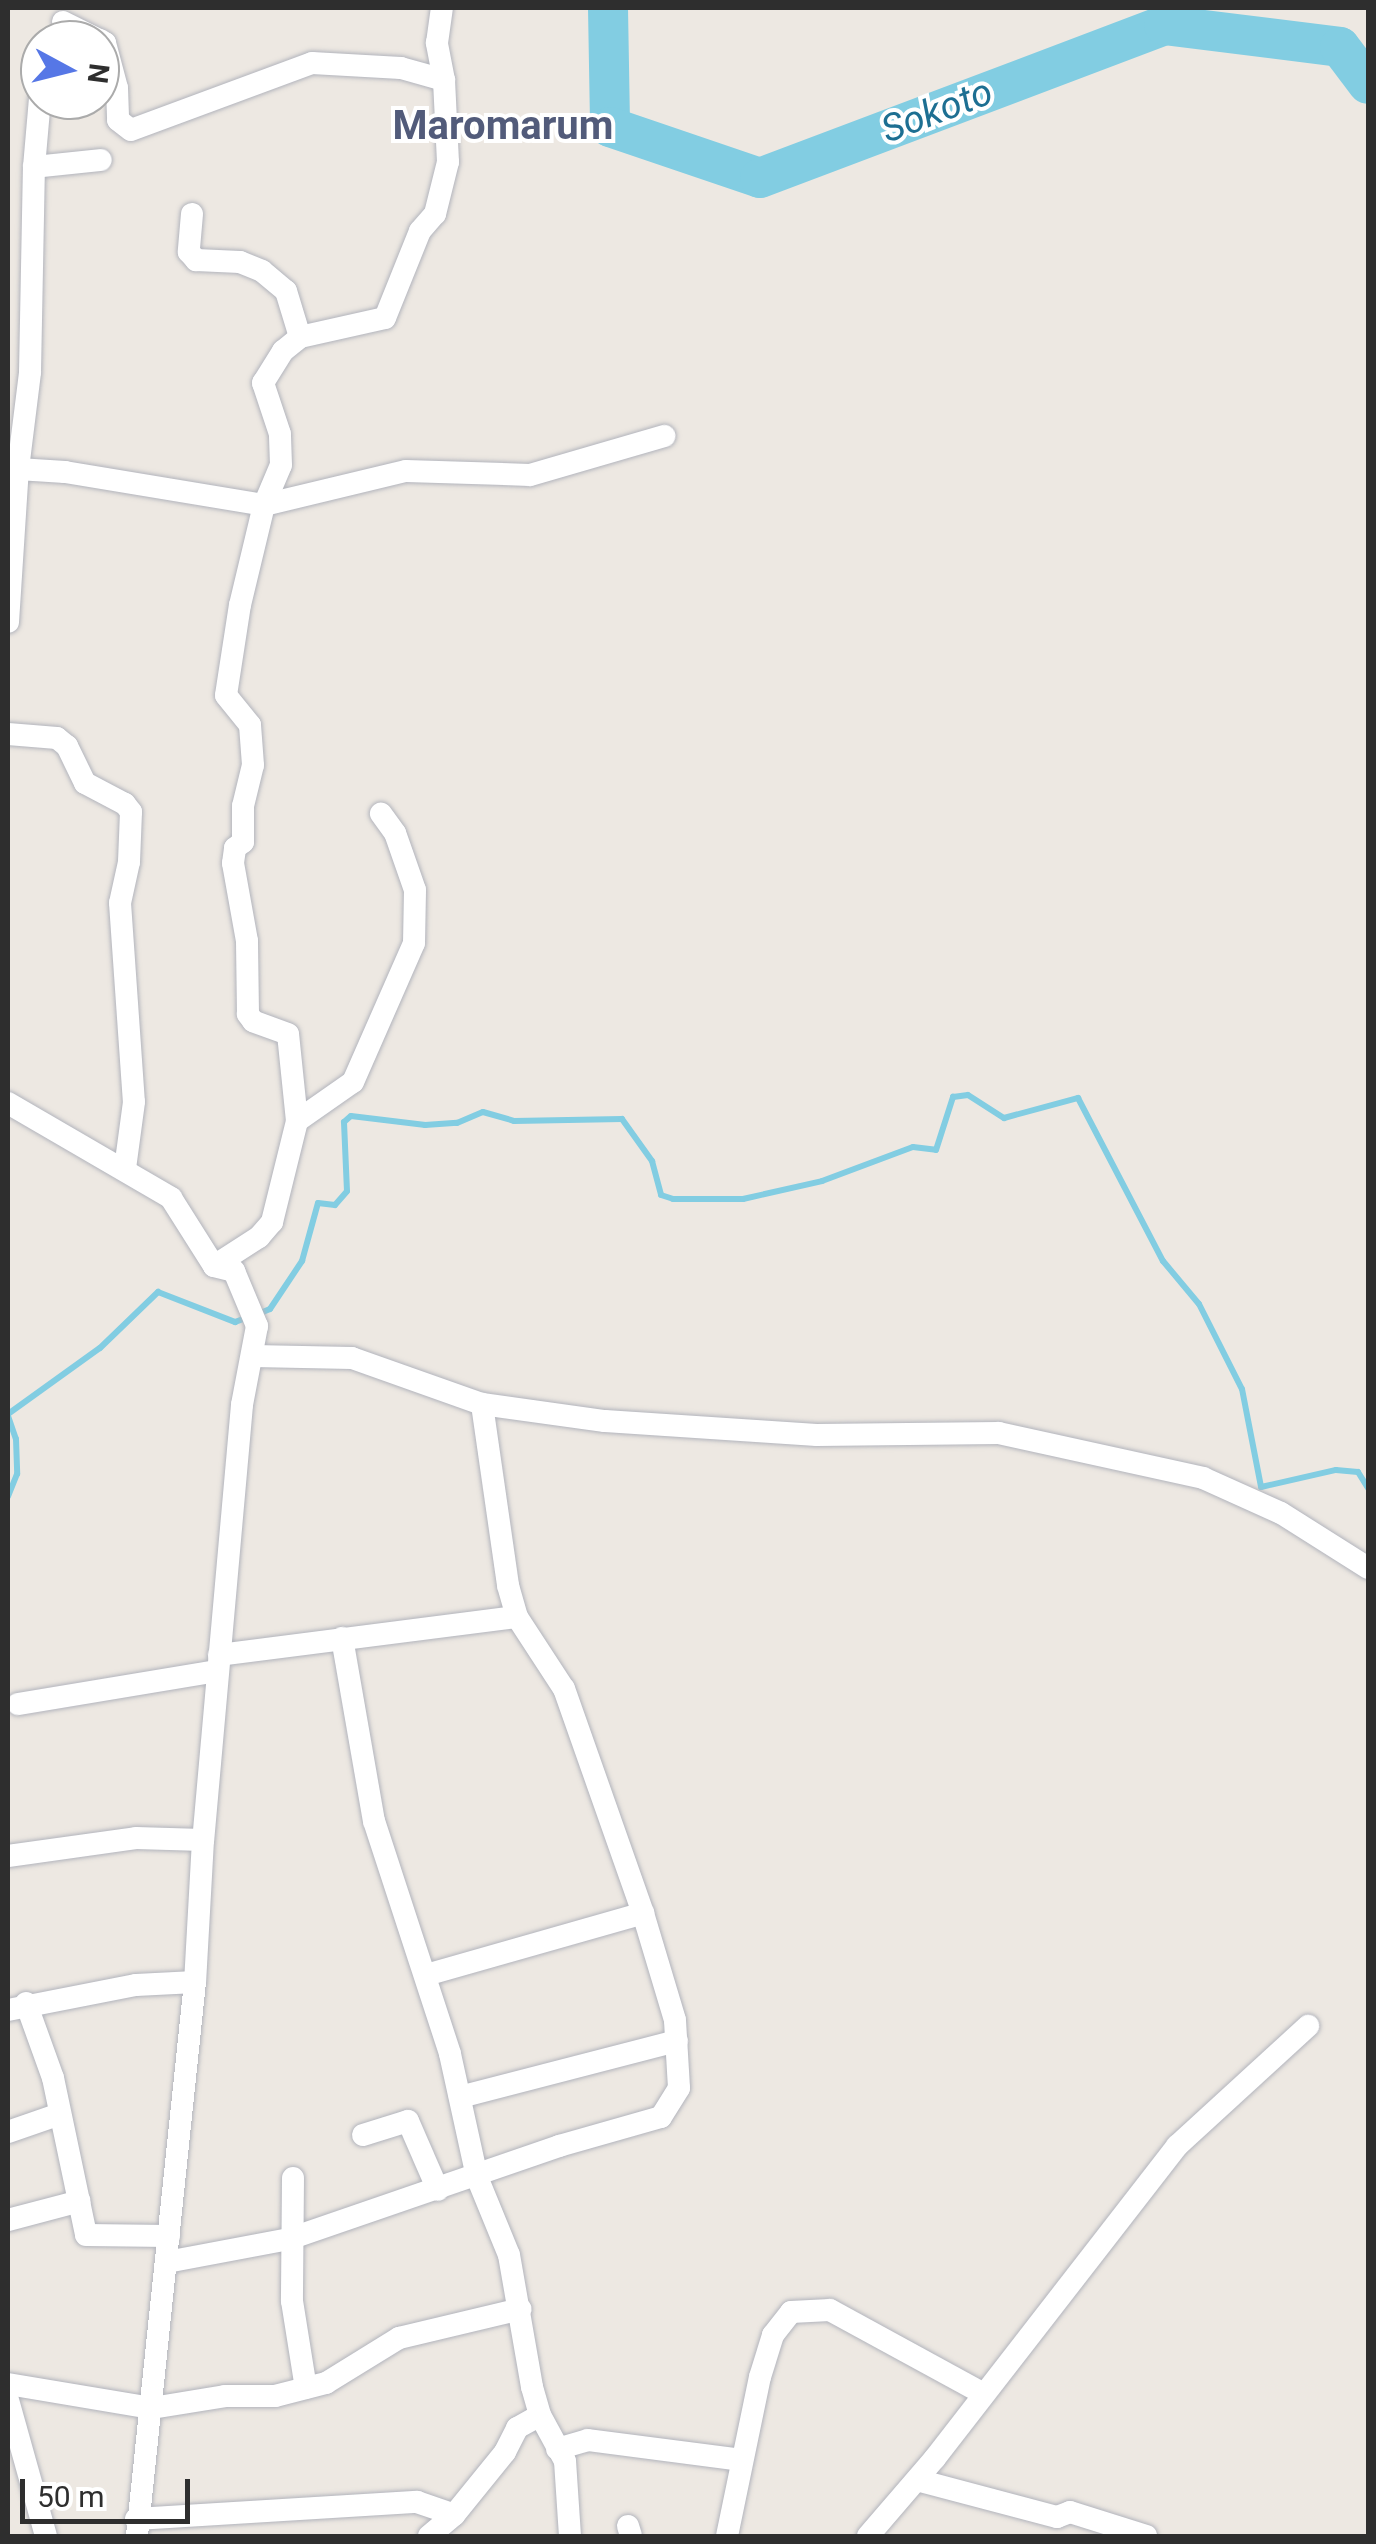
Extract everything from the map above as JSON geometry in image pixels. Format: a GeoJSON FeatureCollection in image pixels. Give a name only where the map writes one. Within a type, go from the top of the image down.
{"type":"FeatureCollection","features":[{"type":"Feature","properties":{"kind":"street"},"geometry":{"type":"LineString","coordinates":[[214,1266],[259,1238],[272,1222],[298,1120],[288,1034],[253,1021],[248,1014],[247,941],[233,863],[235,848],[242,842],[243,806],[253,765],[250,724],[226,695],[240,605],[264,505],[281,465],[280,434],[263,383],[284,351],[300,337],[385,318],[442,192],[448,162],[444,80],[437,42],[442,8]]}},
{"type":"Feature","properties":{"kind":"street"},"geometry":{"type":"LineString","coordinates":[[118,120],[131,130],[312,63],[401,68],[444,80]]}},
{"type":"Feature","properties":{"kind":"street"},"geometry":{"type":"LineString","coordinates":[[8,622],[13,473],[30,372],[38,120]]}},
{"type":"Feature","properties":{"kind":"street"},"geometry":{"type":"LineString","coordinates":[[34,167],[101,160]]}},
{"type":"Feature","properties":{"kind":"street"},"geometry":{"type":"LineString","coordinates":[[192,214],[189,252],[196,260],[240,262],[262,271],[286,291],[300,337]]}},
{"type":"Feature","properties":{"kind":"street"},"geometry":{"type":"LineString","coordinates":[[8,272],[32,277]]}},
{"type":"Feature","properties":{"kind":"street"},"geometry":{"type":"LineString","coordinates":[[13,473],[65,472],[264,505],[406,471],[530,475],[664,436]]}},
{"type":"Feature","properties":{"kind":"street"},"geometry":{"type":"LineString","coordinates":[[8,734],[57,738],[67,746],[85,783],[126,804],[130,812],[128,862],[120,903],[134,1102],[124,1169]]}},
{"type":"Feature","properties":{"kind":"street"},"geometry":{"type":"LineString","coordinates":[[298,1120],[354,1082],[414,943],[415,890],[396,833],[381,814]]}},
{"type":"Feature","properties":{"kind":"street"},"geometry":{"type":"LineString","coordinates":[[8,1104],[171,1198],[214,1266],[234,1271],[249,1298],[257,1326],[242,1405],[203,1840],[195,1982],[152,2408],[136,2528],[417,2502],[454,2514]]}},
{"type":"Feature","properties":{"kind":"street"},"geometry":{"type":"LineString","coordinates":[[253,1356],[352,1358],[482,1404],[726,1432],[999,1433],[1203,1478],[1281,1513],[1368,1568]]}},
{"type":"Feature","properties":{"kind":"street"},"geometry":{"type":"LineString","coordinates":[[167,2262],[289,2239],[661,2117],[679,2088],[677,2041],[643,1913],[564,1689],[517,1617],[508,1584],[482,1404]]}},
{"type":"Feature","properties":{"kind":"street"},"geometry":{"type":"LineString","coordinates":[[18,1704],[342,1638],[517,1617]]}},
{"type":"Feature","properties":{"kind":"street"},"geometry":{"type":"LineString","coordinates":[[342,1638],[374,1821],[426,1976],[460,2097],[477,2177],[509,2255],[522,2309],[532,2387],[540,2415],[565,2461],[570,2536]]}},
{"type":"Feature","properties":{"kind":"street"},"geometry":{"type":"LineString","coordinates":[[8,1856],[136,1838],[203,1840]]}},
{"type":"Feature","properties":{"kind":"street"},"geometry":{"type":"LineString","coordinates":[[426,1976],[643,1913]]}},
{"type":"Feature","properties":{"kind":"street"},"geometry":{"type":"LineString","coordinates":[[169,2236],[86,2235],[53,2078],[17,2007],[136,1985],[195,1982]]}},
{"type":"Feature","properties":{"kind":"street"},"geometry":{"type":"LineString","coordinates":[[868,2536],[917,2480],[1177,2146],[1308,2026]]}},
{"type":"Feature","properties":{"kind":"street"},"geometry":{"type":"LineString","coordinates":[[460,2097],[677,2041]]}},
{"type":"Feature","properties":{"kind":"street"},"geometry":{"type":"LineString","coordinates":[[8,2132],[60,2114]]}},
{"type":"Feature","properties":{"kind":"street"},"geometry":{"type":"LineString","coordinates":[[364,2135],[408,2121],[438,2190]]}},
{"type":"Feature","properties":{"kind":"street"},"geometry":{"type":"LineString","coordinates":[[293,2178],[289,2239],[292,2301],[306,2388]]}},
{"type":"Feature","properties":{"kind":"street"},"geometry":{"type":"LineString","coordinates":[[8,2220],[80,2201]]}},
{"type":"Feature","properties":{"kind":"street"},"geometry":{"type":"LineString","coordinates":[[46,2536],[11,2392],[152,2408],[225,2396],[275,2396],[326,2383],[399,2338],[522,2309]]}},
{"type":"Feature","properties":{"kind":"street"},"geometry":{"type":"LineString","coordinates":[[727,2536],[740,2460],[773,2336],[790,2312],[830,2310],[984,2394]]}},
{"type":"Feature","properties":{"kind":"street"},"geometry":{"type":"LineString","coordinates":[[430,2536],[454,2514],[505,2452],[517,2428],[540,2415]]}},
{"type":"Feature","properties":{"kind":"street"},"geometry":{"type":"LineString","coordinates":[[558,2449],[588,2440],[740,2460]]}},
{"type":"Feature","properties":{"kind":"street"},"geometry":{"type":"LineString","coordinates":[[917,2480],[1057,2517],[1070,2512],[1146,2536]]}},
{"type":"Feature","properties":{"kind":"waterway","name":"Sokoto"},"geometry":{"type":"LineString","coordinates":[[608,8],[610,127],[760,178],[1164,25],[1340,47],[1368,84]]}},
{"type":"Feature","properties":{"kind":"waterway"},"geometry":{"type":"LineString","coordinates":[[258,1314],[270,1309],[302,1261],[318,1203],[335,1205],[347,1191],[344,1122],[351,1116],[425,1125],[457,1123],[483,1112],[514,1121],[622,1119],[652,1161],[661,1195],[673,1199],[743,1199],[822,1181],[913,1147],[936,1150],[953,1097],[968,1095],[1004,1118],[1078,1098],[1163,1261],[1199,1304],[1242,1389],[1261,1487],[1336,1470],[1358,1472],[1368,1488]]}},
{"type":"Feature","properties":{"kind":"waterway"},"geometry":{"type":"LineString","coordinates":[[8,1414],[100,1348],[158,1292],[235,1322],[246,1318]]}},
{"type":"Feature","properties":{"kind":"waterway"},"geometry":{"type":"LineString","coordinates":[[8,1416],[16,1439],[17,1474],[8,1496]]}},
{"type":"Feature","properties":{"kind":"district","name":"Maromarum"},"geometry":{"type":"Point","coordinates":[503,126]}}]}
